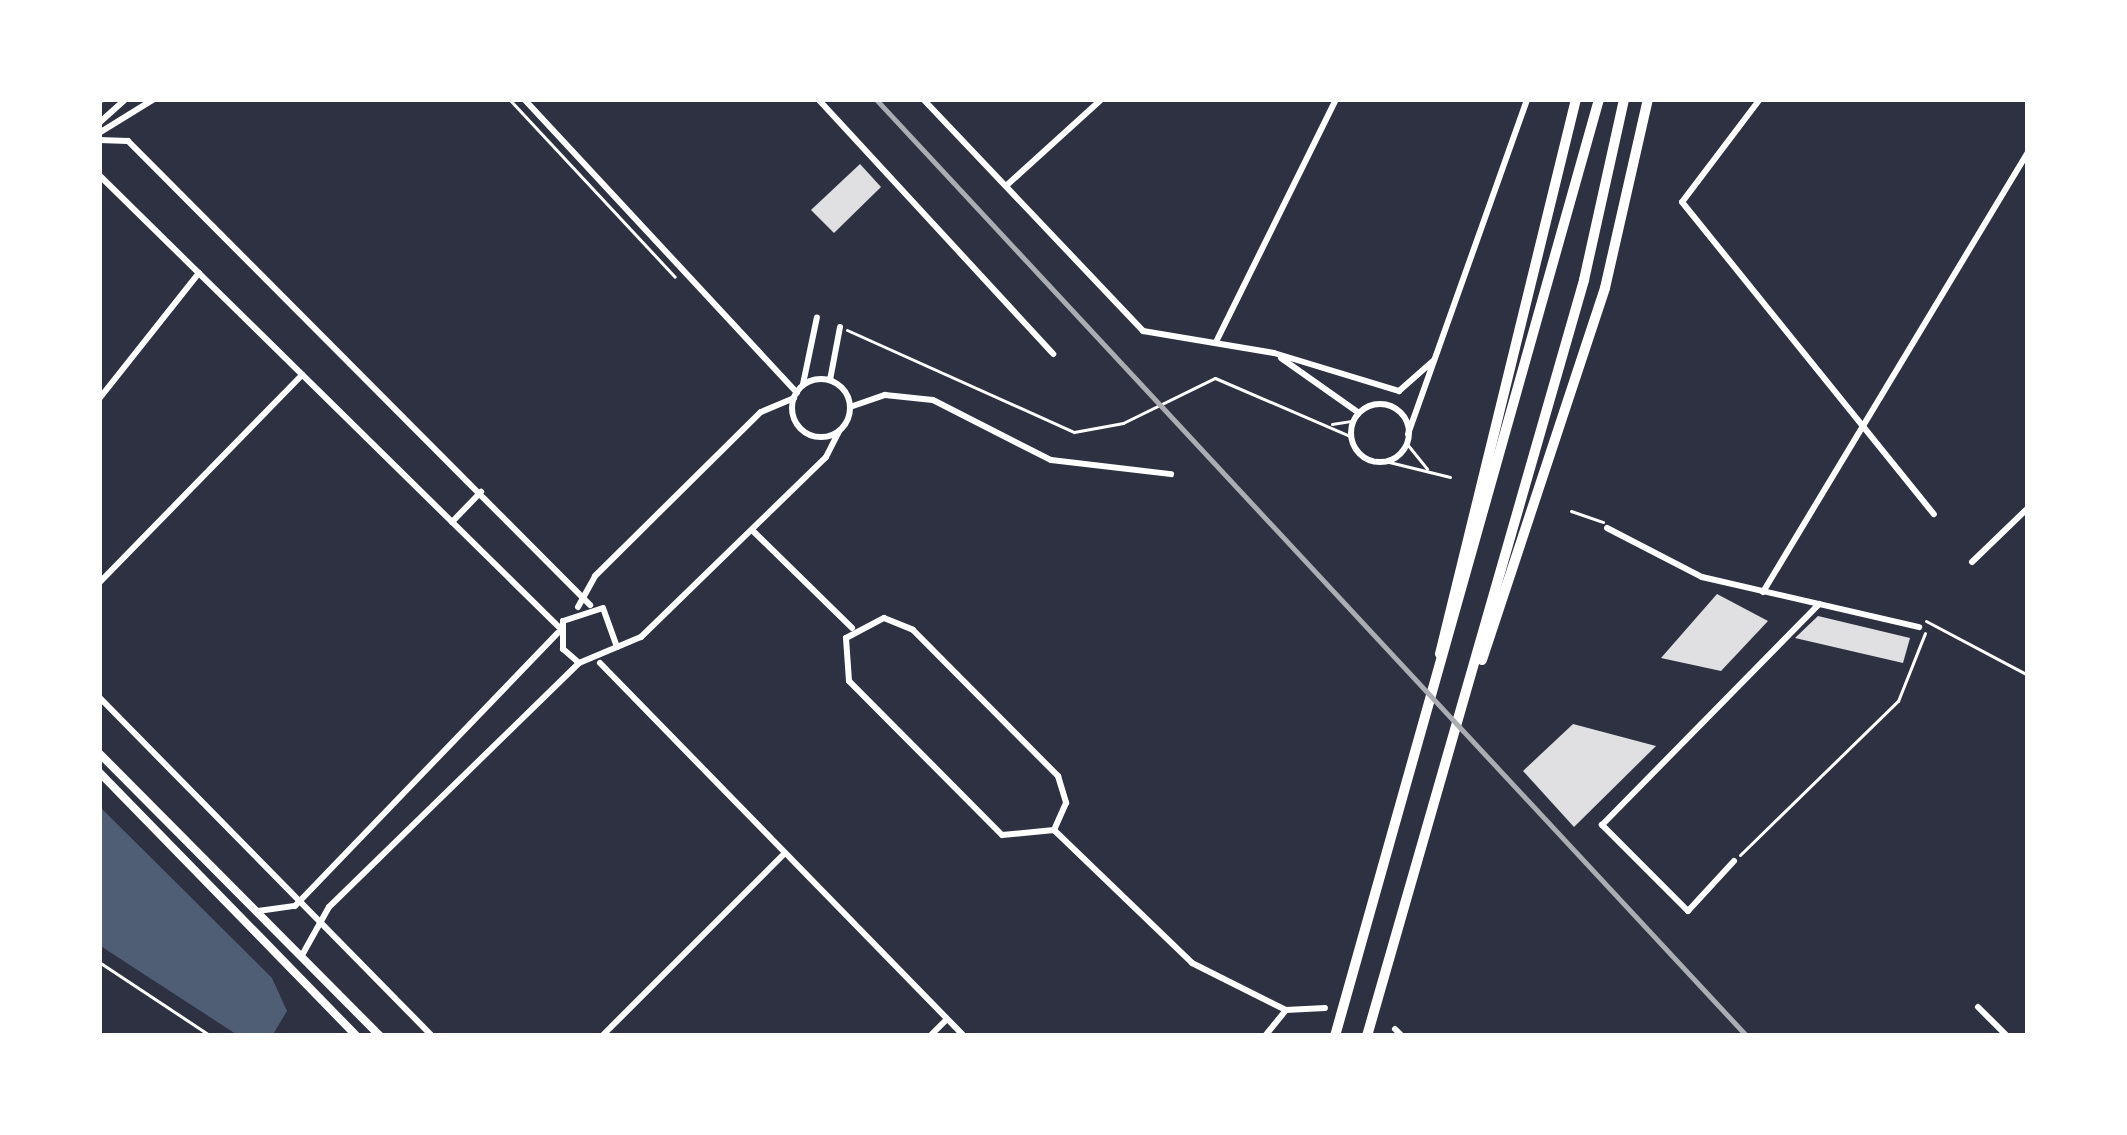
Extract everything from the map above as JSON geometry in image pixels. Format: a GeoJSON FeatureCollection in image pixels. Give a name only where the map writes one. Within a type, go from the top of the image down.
{"type":"FeatureCollection","features":[{"type":"Feature","properties":{"kind":"highway"},"geometry":{"type":"LineString","coordinates":[[1439,670],[1443,608],[1576,99]]}},
{"type":"Feature","properties":{"kind":"highway"},"geometry":{"type":"LineString","coordinates":[[1336,1036],[1599,99]]}},
{"type":"Feature","properties":{"kind":"highway"},"geometry":{"type":"LineString","coordinates":[[1367,1036],[1470,685],[1624,99]]}},
{"type":"Feature","properties":{"kind":"highway"},"geometry":{"type":"LineString","coordinates":[[1470,685],[1605,288],[1648,99]]}},
{"type":"Feature","properties":{"kind":"main road"},"geometry":{"type":"LineString","coordinates":[[99,753],[380,1036]]}},
{"type":"Feature","properties":{"kind":"main road"},"geometry":{"type":"LineString","coordinates":[[99,772],[357,1036]]}},
{"type":"Feature","properties":{"kind":"street"},"geometry":{"type":"LineString","coordinates":[[99,123],[126,99]]}},
{"type":"Feature","properties":{"kind":"street"},"geometry":{"type":"LineString","coordinates":[[99,136],[154,99]]}},
{"type":"Feature","properties":{"kind":"street"},"geometry":{"type":"LineString","coordinates":[[524,99],[798,392]]}},
{"type":"Feature","properties":{"kind":"street"},"geometry":{"type":"LineString","coordinates":[[818,99],[1054,354]]}},
{"type":"Feature","properties":{"kind":"street"},"geometry":{"type":"LineString","coordinates":[[923,99],[1143,331],[1174,344],[1216,342],[1274,353],[1399,392],[1432,361]]}},
{"type":"Feature","properties":{"kind":"street"},"geometry":{"type":"LineString","coordinates":[[1006,186],[1102,99]]}},
{"type":"Feature","properties":{"kind":"street"},"geometry":{"type":"LineString","coordinates":[[1216,342],[1336,99]]}},
{"type":"Feature","properties":{"kind":"street"},"geometry":{"type":"LineString","coordinates":[[1376,404],[1357,417],[1352,437],[1367,459],[1385,461],[1408,439],[1527,99]]}},
{"type":"Feature","properties":{"kind":"street"},"geometry":{"type":"LineString","coordinates":[[1760,99],[1682,202],[1934,514]]}},
{"type":"Feature","properties":{"kind":"street"},"geometry":{"type":"LineString","coordinates":[[99,136],[128,141],[590,605],[613,616],[617,647]]}},
{"type":"Feature","properties":{"kind":"street"},"geometry":{"type":"LineString","coordinates":[[1763,592],[2028,152]]}},
{"type":"Feature","properties":{"kind":"street"},"geometry":{"type":"LineString","coordinates":[[99,175],[560,629],[579,663]]}},
{"type":"Feature","properties":{"kind":"street"},"geometry":{"type":"LineString","coordinates":[[99,399],[199,273]]}},
{"type":"Feature","properties":{"kind":"street"},"geometry":{"type":"LineString","coordinates":[[817,317],[798,392],[804,431],[838,431]]}},
{"type":"Feature","properties":{"kind":"street"},"geometry":{"type":"LineString","coordinates":[[840,327],[830,380],[850,407]]}},
{"type":"Feature","properties":{"kind":"street"},"geometry":{"type":"LineString","coordinates":[[1274,353],[1357,417]]}},
{"type":"Feature","properties":{"kind":"street"},"geometry":{"type":"LineString","coordinates":[[99,584],[302,375]]}},
{"type":"Feature","properties":{"kind":"street"},"geometry":{"type":"LineString","coordinates":[[254,910],[284,914],[302,898],[761,412],[830,380]]}},
{"type":"Feature","properties":{"kind":"street"},"geometry":{"type":"LineString","coordinates":[[1368,385],[1376,404],[1399,412],[1408,439]]}},
{"type":"Feature","properties":{"kind":"street"},"geometry":{"type":"LineString","coordinates":[[301,957],[320,919],[579,663],[600,663],[617,647],[641,638],[752,530],[838,431],[850,407],[885,395],[933,400],[1051,460],[1171,474]]}},
{"type":"Feature","properties":{"kind":"street"},"geometry":{"type":"LineString","coordinates":[[452,522],[481,492]]}},
{"type":"Feature","properties":{"kind":"street"},"geometry":{"type":"LineString","coordinates":[[1972,562],[2028,508]]}},
{"type":"Feature","properties":{"kind":"street"},"geometry":{"type":"LineString","coordinates":[[1607,528],[1690,572],[1919,627]]}},
{"type":"Feature","properties":{"kind":"street"},"geometry":{"type":"LineString","coordinates":[[752,530],[852,628]]}},
{"type":"Feature","properties":{"kind":"street"},"geometry":{"type":"LineString","coordinates":[[1734,860],[1688,911],[1602,825],[1819,604]]}},
{"type":"Feature","properties":{"kind":"street"},"geometry":{"type":"LineString","coordinates":[[578,607],[590,605]]}},
{"type":"Feature","properties":{"kind":"street"},"geometry":{"type":"LineString","coordinates":[[852,628],[884,618],[913,630],[1058,776],[1066,803],[1054,830]]}},
{"type":"Feature","properties":{"kind":"street"},"geometry":{"type":"LineString","coordinates":[[852,628],[841,657],[860,694],[1003,835],[1054,830],[1192,963],[1286,1010],[1324,1008]]}},
{"type":"Feature","properties":{"kind":"street"},"geometry":{"type":"LineString","coordinates":[[600,663],[782,856],[964,1036]]}},
{"type":"Feature","properties":{"kind":"street"},"geometry":{"type":"LineString","coordinates":[[99,697],[302,898],[432,1036]]}},
{"type":"Feature","properties":{"kind":"street"},"geometry":{"type":"LineString","coordinates":[[602,1036],[782,856]]}},
{"type":"Feature","properties":{"kind":"street"},"geometry":{"type":"LineString","coordinates":[[1978,1007],[2007,1036]]}},
{"type":"Feature","properties":{"kind":"street"},"geometry":{"type":"LineString","coordinates":[[1265,1036],[1286,1010]]}},
{"type":"Feature","properties":{"kind":"street"},"geometry":{"type":"LineString","coordinates":[[930,1036],[947,1019]]}},
{"type":"Feature","properties":{"kind":"street"},"geometry":{"type":"LineString","coordinates":[[1395,1029],[1402,1036]]}},
{"type":"Feature","properties":{"kind":"path"},"geometry":{"type":"LineString","coordinates":[[509,99],[676,277]]}},
{"type":"Feature","properties":{"kind":"path"},"geometry":{"type":"LineString","coordinates":[[840,327],[1074,432],[1123,423],[1181,390],[1234,379],[1352,437]]}},
{"type":"Feature","properties":{"kind":"path"},"geometry":{"type":"LineString","coordinates":[[1329,424],[1357,417]]}},
{"type":"Feature","properties":{"kind":"path"},"geometry":{"type":"LineString","coordinates":[[1408,439],[1428,471]]}},
{"type":"Feature","properties":{"kind":"path"},"geometry":{"type":"LineString","coordinates":[[1385,461],[1450,477]]}},
{"type":"Feature","properties":{"kind":"path"},"geometry":{"type":"LineString","coordinates":[[1570,511],[1592,518]]}},
{"type":"Feature","properties":{"kind":"path"},"geometry":{"type":"LineString","coordinates":[[1930,622],[2028,675]]}},
{"type":"Feature","properties":{"kind":"path"},"geometry":{"type":"LineString","coordinates":[[1734,860],[1898,701],[1924,652],[1919,627]]}},
{"type":"Feature","properties":{"kind":"path"},"geometry":{"type":"LineString","coordinates":[[99,962],[212,1036]]}},
{"type":"Feature","properties":{"kind":"water"},"geometry":{"type":"Polygon","coordinates":[[[99,806],[272,978],[287,1011],[272,1036],[239,1036],[99,945],[99,806]]]}},
{"type":"Feature","properties":{"kind":"building"},"geometry":{"type":"Polygon","coordinates":[[[860,164],[881,187],[834,233],[811,210],[860,164]]]}},
{"type":"Feature","properties":{"kind":"building"},"geometry":{"type":"Polygon","coordinates":[[[1717,594],[1768,621],[1721,671],[1661,658],[1717,594]]]}},
{"type":"Feature","properties":{"kind":"building"},"geometry":{"type":"Polygon","coordinates":[[[1818,616],[1910,638],[1903,663],[1795,638],[1818,616]]]}},
{"type":"Feature","properties":{"kind":"building"},"geometry":{"type":"Polygon","coordinates":[[[1573,724],[1656,746],[1574,827],[1523,771],[1573,724]]]}},
{"type":"Feature","properties":{"kind":"railway"},"geometry":{"type":"LineString","coordinates":[[876,99],[1747,1036]]}}]}
